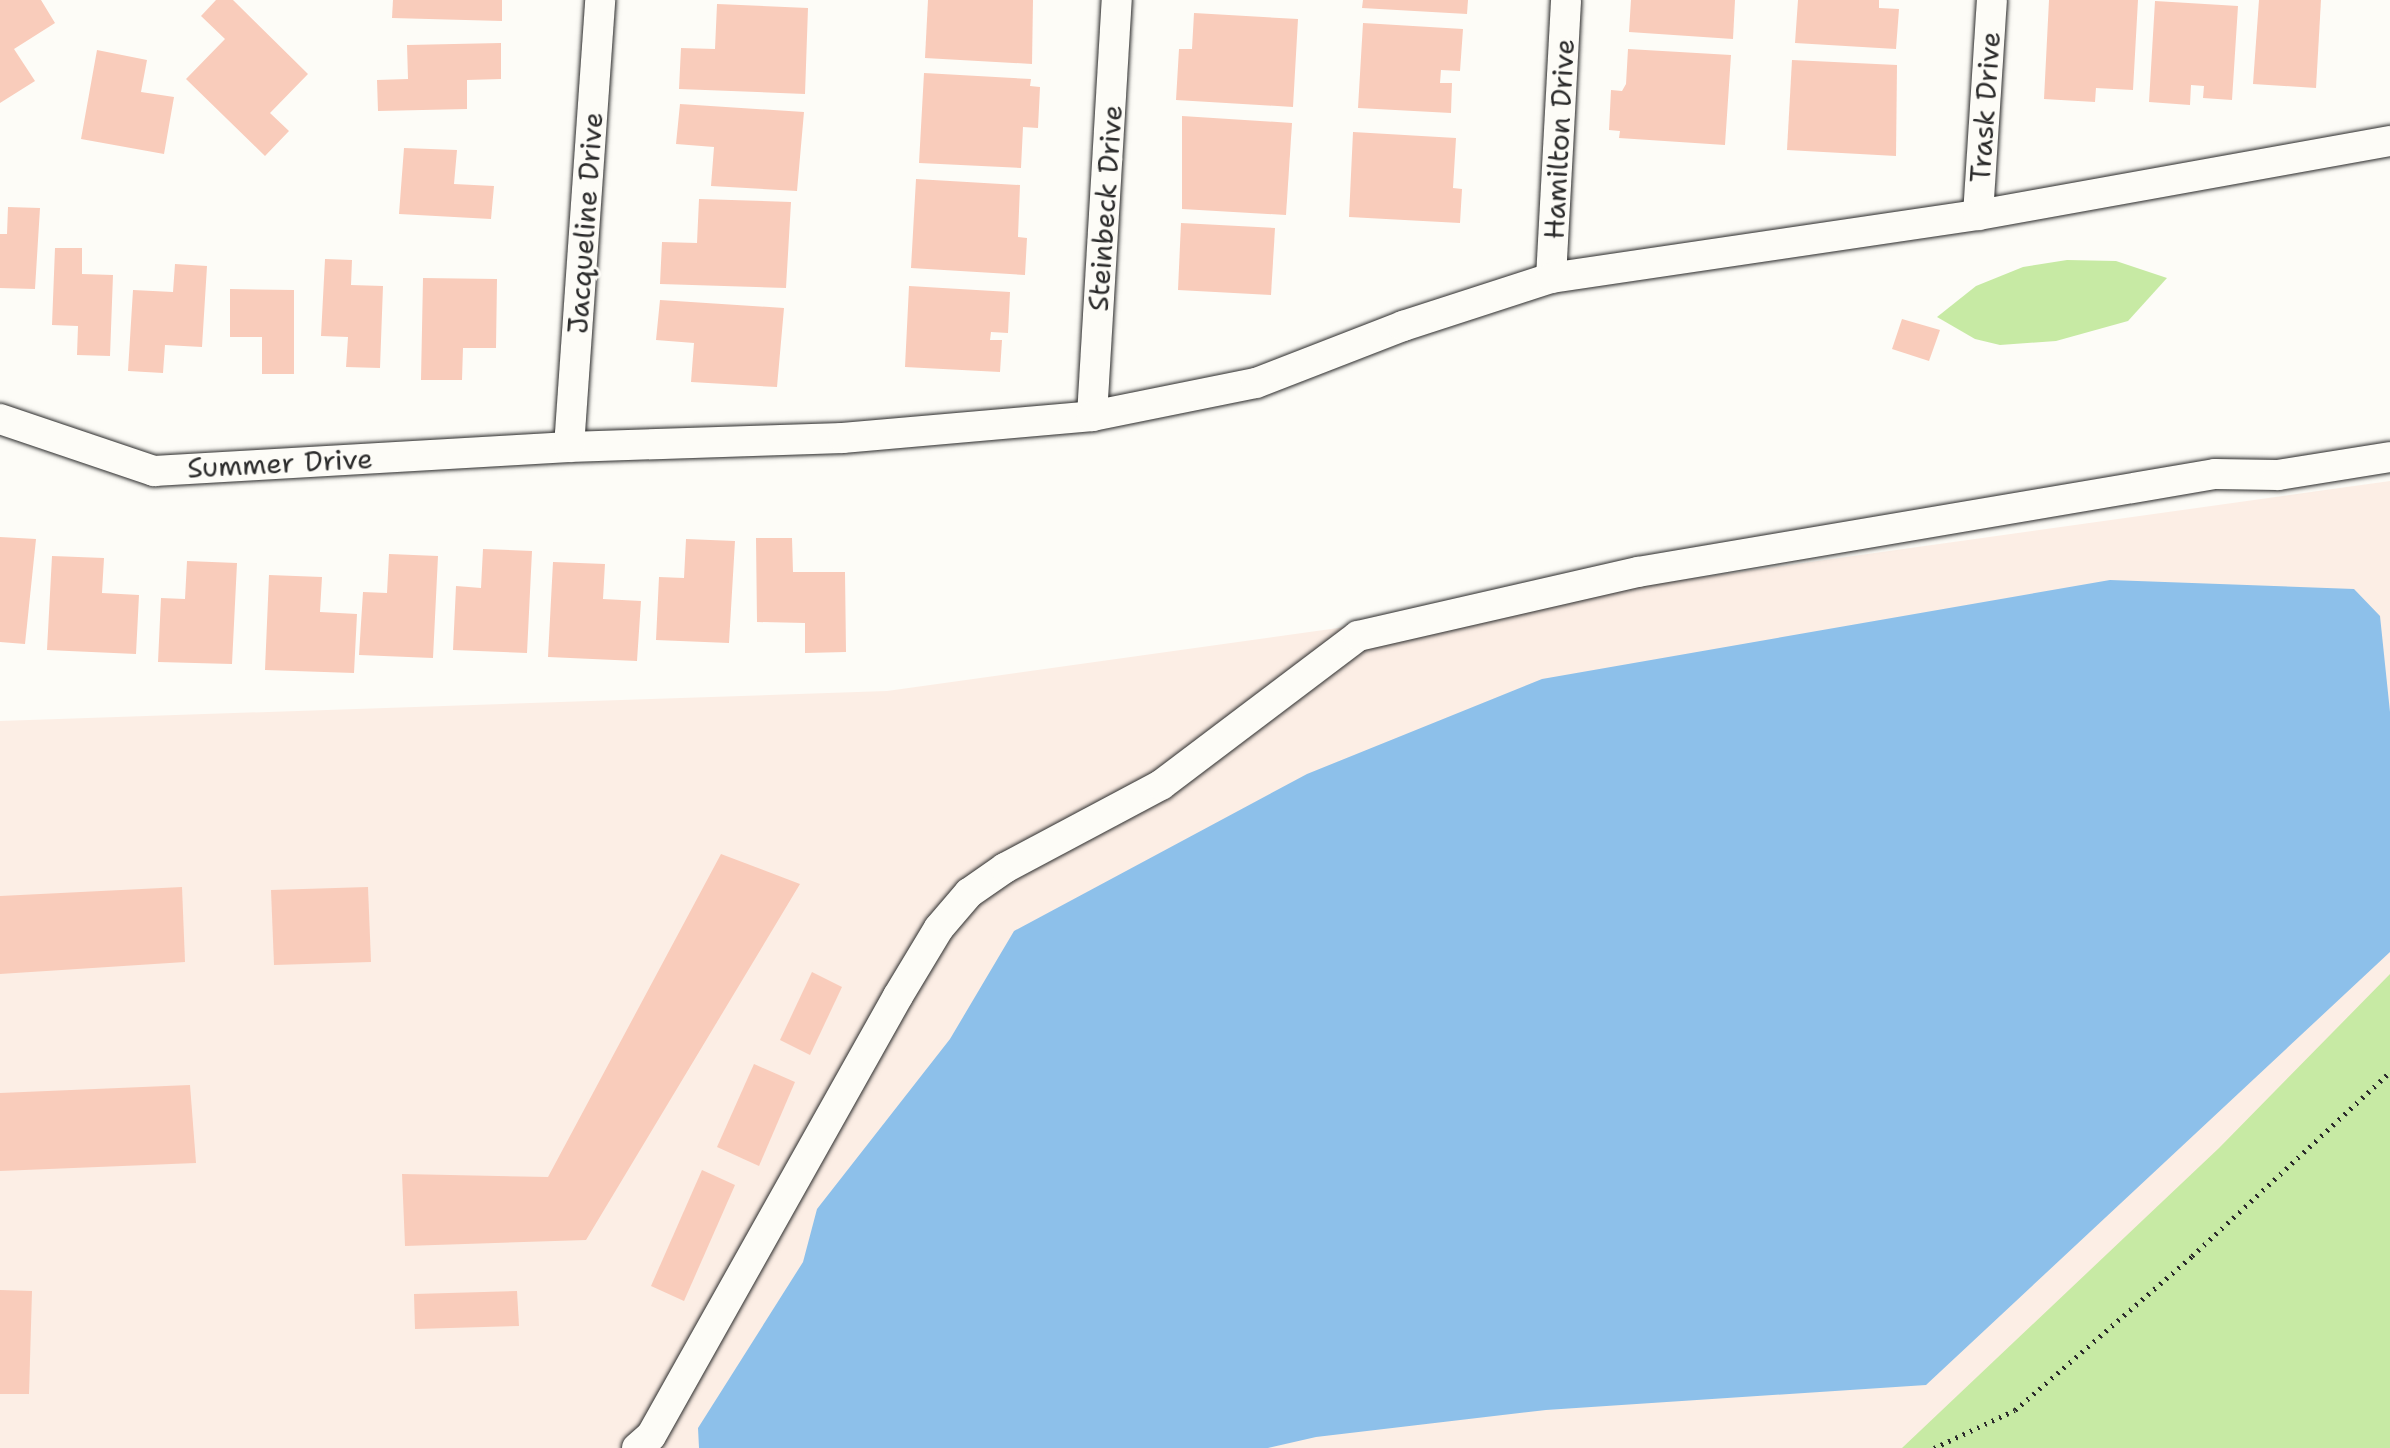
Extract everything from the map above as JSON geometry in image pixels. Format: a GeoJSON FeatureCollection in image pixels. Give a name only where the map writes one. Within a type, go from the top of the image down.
{"type":"FeatureCollection","features":[{"type":"Feature","properties":{"kind":"street","name":"Jacqueline Drive"},"geometry":{"type":"LineString","coordinates":[[569,447],[600,0]]}},
{"type":"Feature","properties":{"kind":"street","name":"Steinbeck Drive"},"geometry":{"type":"LineString","coordinates":[[1092,416],[1117,0]]}},
{"type":"Feature","properties":{"kind":"street","name":"Hamilton Drive"},"geometry":{"type":"LineString","coordinates":[[1551,278],[1566,0]]}},
{"type":"Feature","properties":{"kind":"street","name":"Trask Drive"},"geometry":{"type":"LineString","coordinates":[[1978,215],[1992,0]]}},
{"type":"Feature","properties":{"kind":"street","name":"Summer Drive"},"geometry":{"type":"LineString","coordinates":[[0,419],[154,471],[569,447],[843,438],[1092,416],[1256,383],[1403,326],[1551,278],[1978,215],[2390,141]]}},
{"type":"Feature","properties":{"kind":"street"},"geometry":{"type":"LineString","coordinates":[[637,1448],[651,1436],[898,996],[939,928],[969,893],[1005,868],[1161,785],[1358,636],[1638,572],[2215,474],[2278,475],[2390,457]]}},
{"type":"Feature","properties":{"kind":"path"},"geometry":{"type":"LineString","coordinates":[[1934,1448],[2015,1410],[2192,1256],[2390,1072]]}},
{"type":"Feature","properties":{"kind":"shaded area"},"geometry":{"type":"Polygon","coordinates":[[[2390,481],[2390,1041],[2022,1448],[0,1448],[0,721],[887,691],[2390,481]]]}},
{"type":"Feature","properties":{"kind":"green space"},"geometry":{"type":"Polygon","coordinates":[[[2067,260],[2116,261],[2167,278],[2128,321],[2056,341],[2000,345],[1975,339],[1937,317],[1976,286],[2023,267],[2067,260]]]}},
{"type":"Feature","properties":{"kind":"green space"},"geometry":{"type":"Polygon","coordinates":[[[2390,974],[2390,1448],[1902,1448],[2219,1148],[2390,974]]]}},
{"type":"Feature","properties":{"kind":"water"},"geometry":{"type":"Polygon","coordinates":[[[2110,580],[2354,589],[2380,616],[2390,712],[2390,952],[1926,1385],[1546,1410],[1316,1437],[1268,1448],[699,1448],[698,1428],[803,1262],[817,1209],[950,1039],[1014,931],[1307,774],[1542,679],[2110,580]]]}},
{"type":"Feature","properties":{"kind":"building"},"geometry":{"type":"Polygon","coordinates":[[[0,0],[41,0],[55,23],[14,49],[35,81],[0,103],[0,0]]]}},
{"type":"Feature","properties":{"kind":"building"},"geometry":{"type":"Polygon","coordinates":[[[216,0],[233,0],[308,74],[270,113],[289,131],[265,156],[186,79],[225,39],[201,16],[216,0]]]}},
{"type":"Feature","properties":{"kind":"building"},"geometry":{"type":"Polygon","coordinates":[[[393,0],[502,0],[502,21],[392,18],[393,0]]]}},
{"type":"Feature","properties":{"kind":"building"},"geometry":{"type":"Polygon","coordinates":[[[928,0],[1033,0],[1032,64],[925,58],[928,0]]]}},
{"type":"Feature","properties":{"kind":"building"},"geometry":{"type":"Polygon","coordinates":[[[1363,0],[1468,0],[1467,14],[1362,8],[1363,0]]]}},
{"type":"Feature","properties":{"kind":"building"},"geometry":{"type":"Polygon","coordinates":[[[1631,0],[1735,0],[1733,39],[1629,32],[1631,0]]]}},
{"type":"Feature","properties":{"kind":"building"},"geometry":{"type":"Polygon","coordinates":[[[1798,0],[1879,0],[1879,8],[1899,9],[1896,49],[1795,43],[1798,0]]]}},
{"type":"Feature","properties":{"kind":"building"},"geometry":{"type":"Polygon","coordinates":[[[2049,0],[2138,0],[2133,90],[2096,88],[2095,102],[2044,99],[2049,0]]]}},
{"type":"Feature","properties":{"kind":"building"},"geometry":{"type":"Polygon","coordinates":[[[2259,0],[2321,0],[2316,88],[2253,84],[2259,0]]]}},
{"type":"Feature","properties":{"kind":"building"},"geometry":{"type":"Polygon","coordinates":[[[2155,1],[2238,6],[2232,100],[2203,98],[2204,86],[2191,85],[2190,105],[2149,102],[2155,1]]]}},
{"type":"Feature","properties":{"kind":"building"},"geometry":{"type":"Polygon","coordinates":[[[717,4],[808,8],[805,94],[679,89],[681,48],[715,49],[717,4]]]}},
{"type":"Feature","properties":{"kind":"building"},"geometry":{"type":"Polygon","coordinates":[[[1194,13],[1298,19],[1293,107],[1176,100],[1179,49],[1192,49],[1194,13]]]}},
{"type":"Feature","properties":{"kind":"building"},"geometry":{"type":"Polygon","coordinates":[[[1363,23],[1463,29],[1460,71],[1441,70],[1440,83],[1452,83],[1451,113],[1358,108],[1363,23]]]}},
{"type":"Feature","properties":{"kind":"building"},"geometry":{"type":"Polygon","coordinates":[[[501,43],[501,79],[467,80],[467,109],[378,111],[377,80],[408,79],[407,45],[501,43]]]}},
{"type":"Feature","properties":{"kind":"building"},"geometry":{"type":"Polygon","coordinates":[[[1628,49],[1731,55],[1725,145],[1619,138],[1620,131],[1609,130],[1611,90],[1622,91],[1626,84],[1628,49]]]}},
{"type":"Feature","properties":{"kind":"building"},"geometry":{"type":"Polygon","coordinates":[[[97,50],[147,60],[141,92],[174,97],[164,154],[81,139],[97,50]]]}},
{"type":"Feature","properties":{"kind":"building"},"geometry":{"type":"Polygon","coordinates":[[[1792,60],[1897,65],[1896,156],[1787,150],[1792,60]]]}},
{"type":"Feature","properties":{"kind":"building"},"geometry":{"type":"Polygon","coordinates":[[[924,73],[1031,79],[1030,86],[1040,87],[1038,128],[1023,127],[1021,168],[919,163],[924,73]]]}},
{"type":"Feature","properties":{"kind":"building"},"geometry":{"type":"Polygon","coordinates":[[[680,104],[804,112],[797,191],[711,186],[714,147],[676,144],[680,104]]]}},
{"type":"Feature","properties":{"kind":"building"},"geometry":{"type":"Polygon","coordinates":[[[1182,116],[1292,123],[1286,215],[1182,209],[1182,116]]]}},
{"type":"Feature","properties":{"kind":"building"},"geometry":{"type":"Polygon","coordinates":[[[1353,132],[1456,138],[1453,188],[1462,189],[1460,223],[1349,217],[1353,132]]]}},
{"type":"Feature","properties":{"kind":"building"},"geometry":{"type":"Polygon","coordinates":[[[404,148],[457,150],[454,184],[494,186],[491,219],[399,214],[404,148]]]}},
{"type":"Feature","properties":{"kind":"building"},"geometry":{"type":"Polygon","coordinates":[[[916,179],[1020,185],[1018,237],[1027,238],[1025,275],[911,268],[916,179]]]}},
{"type":"Feature","properties":{"kind":"building"},"geometry":{"type":"Polygon","coordinates":[[[699,199],[791,202],[786,288],[660,284],[662,242],[697,243],[699,199]]]}},
{"type":"Feature","properties":{"kind":"building"},"geometry":{"type":"Polygon","coordinates":[[[8,207],[40,208],[35,289],[0,288],[0,234],[7,234],[8,207]]]}},
{"type":"Feature","properties":{"kind":"building"},"geometry":{"type":"Polygon","coordinates":[[[1181,223],[1275,228],[1271,295],[1178,290],[1181,223]]]}},
{"type":"Feature","properties":{"kind":"building"},"geometry":{"type":"Polygon","coordinates":[[[55,248],[82,248],[82,274],[113,275],[110,356],[77,355],[78,326],[52,325],[55,248]]]}},
{"type":"Feature","properties":{"kind":"building"},"geometry":{"type":"Polygon","coordinates":[[[325,259],[352,260],[351,285],[383,286],[380,368],[346,367],[348,337],[321,336],[325,259]]]}},
{"type":"Feature","properties":{"kind":"building"},"geometry":{"type":"Polygon","coordinates":[[[175,264],[207,266],[202,347],[165,345],[163,373],[128,371],[133,290],[173,292],[175,264]]]}},
{"type":"Feature","properties":{"kind":"building"},"geometry":{"type":"Polygon","coordinates":[[[423,278],[497,279],[496,348],[463,348],[462,380],[421,380],[423,278]]]}},
{"type":"Feature","properties":{"kind":"building"},"geometry":{"type":"Polygon","coordinates":[[[909,286],[1010,292],[1008,333],[991,332],[990,340],[1002,340],[1000,372],[905,367],[909,286]]]}},
{"type":"Feature","properties":{"kind":"building"},"geometry":{"type":"Polygon","coordinates":[[[230,289],[294,290],[294,374],[262,374],[262,337],[230,337],[230,289]]]}},
{"type":"Feature","properties":{"kind":"building"},"geometry":{"type":"Polygon","coordinates":[[[660,300],[784,308],[777,387],[691,382],[694,343],[656,340],[660,300]]]}},
{"type":"Feature","properties":{"kind":"building"},"geometry":{"type":"Polygon","coordinates":[[[1902,319],[1940,330],[1929,361],[1892,349],[1902,319]]]}},
{"type":"Feature","properties":{"kind":"building"},"geometry":{"type":"Polygon","coordinates":[[[0,537],[36,539],[25,644],[0,642],[0,537]]]}},
{"type":"Feature","properties":{"kind":"building"},"geometry":{"type":"Polygon","coordinates":[[[756,538],[792,538],[793,572],[845,572],[846,652],[805,653],[805,623],[757,622],[756,538]]]}},
{"type":"Feature","properties":{"kind":"building"},"geometry":{"type":"Polygon","coordinates":[[[686,539],[735,541],[729,643],[656,640],[659,577],[684,578],[686,539]]]}},
{"type":"Feature","properties":{"kind":"building"},"geometry":{"type":"Polygon","coordinates":[[[483,549],[532,551],[527,653],[453,650],[456,586],[481,588],[483,549]]]}},
{"type":"Feature","properties":{"kind":"building"},"geometry":{"type":"Polygon","coordinates":[[[389,554],[438,556],[433,658],[359,655],[363,592],[387,593],[389,554]]]}},
{"type":"Feature","properties":{"kind":"building"},"geometry":{"type":"Polygon","coordinates":[[[52,556],[104,558],[102,593],[139,595],[136,654],[47,650],[52,556]]]}},
{"type":"Feature","properties":{"kind":"building"},"geometry":{"type":"Polygon","coordinates":[[[187,561],[237,563],[232,664],[158,662],[161,598],[185,599],[187,561]]]}},
{"type":"Feature","properties":{"kind":"building"},"geometry":{"type":"Polygon","coordinates":[[[553,562],[605,564],[603,599],[641,601],[637,661],[548,657],[553,562]]]}},
{"type":"Feature","properties":{"kind":"building"},"geometry":{"type":"Polygon","coordinates":[[[269,575],[322,577],[320,612],[357,614],[354,673],[265,670],[269,575]]]}},
{"type":"Feature","properties":{"kind":"building"},"geometry":{"type":"Polygon","coordinates":[[[721,854],[800,884],[586,1240],[405,1246],[402,1174],[548,1177],[721,854]]]}},
{"type":"Feature","properties":{"kind":"building"},"geometry":{"type":"Polygon","coordinates":[[[182,887],[185,962],[0,974],[0,896],[182,887]]]}},
{"type":"Feature","properties":{"kind":"building"},"geometry":{"type":"Polygon","coordinates":[[[368,887],[371,962],[274,965],[271,890],[368,887]]]}},
{"type":"Feature","properties":{"kind":"building"},"geometry":{"type":"Polygon","coordinates":[[[812,972],[842,987],[810,1055],[780,1040],[812,972]]]}},
{"type":"Feature","properties":{"kind":"building"},"geometry":{"type":"Polygon","coordinates":[[[754,1064],[795,1082],[759,1166],[717,1147],[754,1064]]]}},
{"type":"Feature","properties":{"kind":"building"},"geometry":{"type":"Polygon","coordinates":[[[190,1085],[196,1163],[0,1171],[0,1093],[190,1085]]]}},
{"type":"Feature","properties":{"kind":"building"},"geometry":{"type":"Polygon","coordinates":[[[702,1170],[735,1185],[684,1301],[651,1286],[702,1170]]]}},
{"type":"Feature","properties":{"kind":"building"},"geometry":{"type":"Polygon","coordinates":[[[0,1290],[32,1291],[29,1394],[0,1394],[0,1290]]]}},
{"type":"Feature","properties":{"kind":"building"},"geometry":{"type":"Polygon","coordinates":[[[517,1291],[519,1326],[415,1329],[414,1294],[517,1291]]]}}]}
